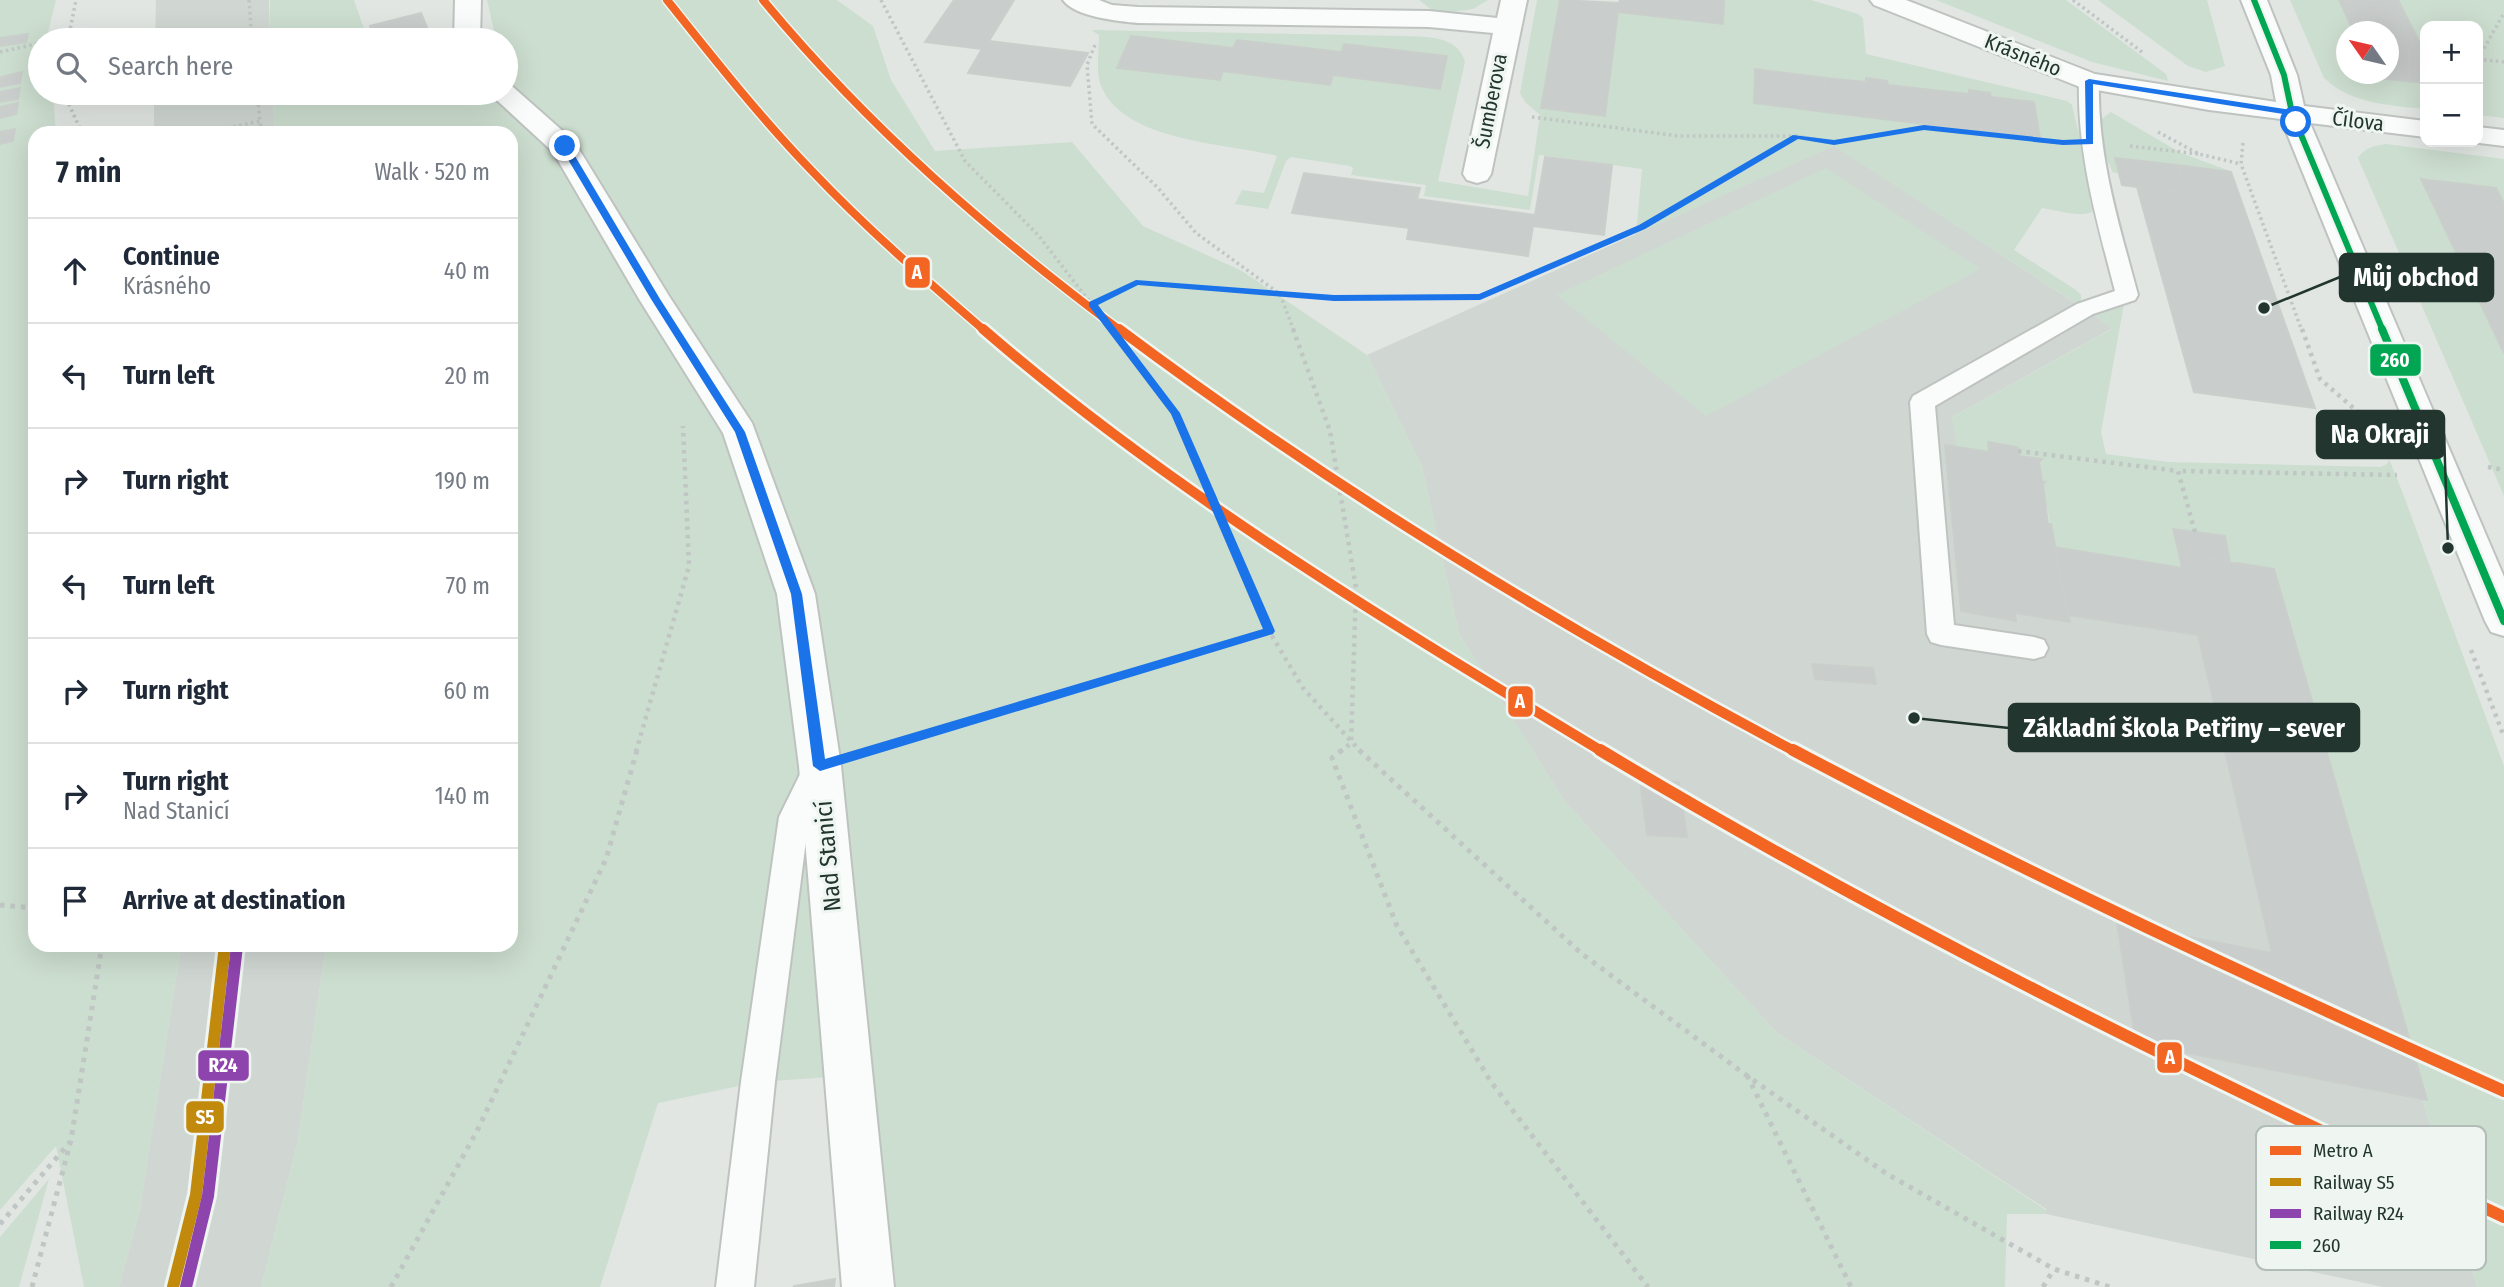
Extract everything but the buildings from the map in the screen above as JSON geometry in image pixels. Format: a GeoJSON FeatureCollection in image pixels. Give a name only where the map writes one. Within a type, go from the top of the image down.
{"type":"FeatureCollection","features":[{"type":"Feature","properties":{"kind":"street"},"geometry":{"type":"LineString","coordinates":[[467,28],[468,0]]}},
{"type":"Feature","properties":{"kind":"street","name":"Šumberova"},"geometry":{"type":"LineString","coordinates":[[1076,0],[1108,12],[1138,15],[1429,19],[1506,27]]}},
{"type":"Feature","properties":{"kind":"street","name":"Šumberova"},"geometry":{"type":"LineString","coordinates":[[1477,174],[1506,27],[1514,0]]}},
{"type":"Feature","properties":{"kind":"street","name":"Krásného"},"geometry":{"type":"LineString","coordinates":[[1883,0],[2089,81],[2292,113]]}},
{"type":"Feature","properties":{"kind":"street"},"geometry":{"type":"LineString","coordinates":[[2254,0],[2284,75],[2292,113],[2504,621]]}},
{"type":"Feature","properties":{"kind":"street","name":"Nad Stanicí"},"geometry":{"type":"LineString","coordinates":[[517,105],[565,146],[655,299],[740,432],[796,594],[820,766],[868,1287]]}},
{"type":"Feature","properties":{"kind":"street","name":"Čílova"},"geometry":{"type":"LineString","coordinates":[[2292,113],[2420,128]]}},
{"type":"Feature","properties":{"kind":"street"},"geometry":{"type":"LineString","coordinates":[[2483,136],[2504,138]]}},
{"type":"Feature","properties":{"kind":"lane"},"geometry":{"type":"LineString","coordinates":[[2034,648],[1941,634],[1922,402],[2085,309],[2127,295],[2090,142],[2089,81]]}},
{"type":"Feature","properties":{"kind":"lane"},"geometry":{"type":"LineString","coordinates":[[735,1287],[758,1082],[794,817],[820,766]]}},
{"type":"Feature","properties":{"kind":"path"},"geometry":{"type":"LineString","coordinates":[[71,28],[76,0]]}},
{"type":"Feature","properties":{"kind":"path"},"geometry":{"type":"LineString","coordinates":[[249,0],[251,28]]}},
{"type":"Feature","properties":{"kind":"path"},"geometry":{"type":"LineString","coordinates":[[881,0],[965,161],[1039,236],[1175,413],[1269,631],[1303,688],[1351,743],[1582,954],[1746,1075],[1887,1174],[2054,1269],[2110,1287]]}},
{"type":"Feature","properties":{"kind":"path"},"geometry":{"type":"LineString","coordinates":[[1108,12],[1087,65],[1092,124],[1158,188],[1196,233],[1280,294],[1330,431],[1356,589],[1351,743],[1332,758],[1397,926],[1491,1082],[1648,1287]]}},
{"type":"Feature","properties":{"kind":"path"},"geometry":{"type":"LineString","coordinates":[[2483,50],[2504,13]]}},
{"type":"Feature","properties":{"kind":"path"},"geometry":{"type":"LineString","coordinates":[[0,52],[28,46]]}},
{"type":"Feature","properties":{"kind":"path"},"geometry":{"type":"LineString","coordinates":[[2483,60],[2504,62]]}},
{"type":"Feature","properties":{"kind":"path"},"geometry":{"type":"LineString","coordinates":[[69,105],[79,126]]}},
{"type":"Feature","properties":{"kind":"path"},"geometry":{"type":"LineString","coordinates":[[258,105],[260,126]]}},
{"type":"Feature","properties":{"kind":"path"},"geometry":{"type":"LineString","coordinates":[[1490,111],[1679,136],[1796,136],[1834,142],[1924,127],[2063,143],[2090,142],[2199,154],[2241,164]]}},
{"type":"Feature","properties":{"kind":"path"},"geometry":{"type":"LineString","coordinates":[[237,126],[260,121]]}},
{"type":"Feature","properties":{"kind":"path"},"geometry":{"type":"LineString","coordinates":[[2153,130],[2199,154]]}},
{"type":"Feature","properties":{"kind":"path"},"geometry":{"type":"LineString","coordinates":[[1092,304],[1136,282],[1334,298],[1480,297],[1642,227],[1796,136]]}},
{"type":"Feature","properties":{"kind":"path"},"geometry":{"type":"LineString","coordinates":[[2242,139],[2244,149],[2241,164],[2320,379],[2376,428]]}},
{"type":"Feature","properties":{"kind":"path"},"geometry":{"type":"LineString","coordinates":[[391,1287],[477,1131],[606,859],[689,566],[683,419]]}},
{"type":"Feature","properties":{"kind":"path"},"geometry":{"type":"LineString","coordinates":[[2018,451],[2178,471],[2404,475]]}},
{"type":"Feature","properties":{"kind":"path"},"geometry":{"type":"LineString","coordinates":[[2480,466],[2504,470]]}},
{"type":"Feature","properties":{"kind":"path"},"geometry":{"type":"LineString","coordinates":[[2178,471],[2194,532]]}},
{"type":"Feature","properties":{"kind":"path"},"geometry":{"type":"LineString","coordinates":[[820,766],[1269,631]]}},
{"type":"Feature","properties":{"kind":"path"},"geometry":{"type":"LineString","coordinates":[[2471,650],[2504,737]]}},
{"type":"Feature","properties":{"kind":"path"},"geometry":{"type":"LineString","coordinates":[[0,905],[28,907]]}},
{"type":"Feature","properties":{"kind":"path"},"geometry":{"type":"LineString","coordinates":[[33,1287],[71,1140],[101,952]]}},
{"type":"Feature","properties":{"kind":"path"},"geometry":{"type":"LineString","coordinates":[[1746,1075],[1851,1287]]}},
{"type":"Feature","properties":{"kind":"path"},"geometry":{"type":"LineString","coordinates":[[0,1224],[71,1140]]}},
{"type":"Feature","properties":{"kind":"path"},"geometry":{"type":"LineString","coordinates":[[2043,1287],[2054,1269]]}},
{"type":"Feature","properties":{"kind":"shaded area"},"geometry":{"type":"Polygon","coordinates":[[[156,0],[269,0],[270,28],[155,28],[156,0]]]}},
{"type":"Feature","properties":{"kind":"shaded area"},"geometry":{"type":"Polygon","coordinates":[[[154,105],[273,105],[274,126],[154,126],[154,105]]]}},
{"type":"Feature","properties":{"kind":"shaded area"},"geometry":{"type":"Polygon","coordinates":[[[1834,145],[2113,328],[1952,417],[1988,442],[2017,447],[2019,456],[2042,459],[2048,524],[2182,567],[2173,529],[2225,536],[2274,569],[2427,1100],[2423,1100],[2431,1126],[2256,1126],[2256,1259],[2046,1214],[2046,1209],[1777,1033],[1565,802],[1459,634],[1422,467],[1367,355],[1834,145]]]}},
{"type":"Feature","properties":{"kind":"shaded area"},"geometry":{"type":"Polygon","coordinates":[[[180,952],[325,952],[298,1141],[261,1287],[119,1287],[140,1208],[180,952]]]}},
{"type":"Feature","properties":{"kind":"shaded area"},"geometry":{"type":"Polygon","coordinates":[[[2305,1270],[2472,1270],[2477,1287],[2383,1287],[2305,1270]]]}},
{"type":"Feature","properties":{"kind":"green space"},"geometry":{"type":"Polygon","coordinates":[[[0,0],[56,0],[49,28],[28,28],[28,105],[54,105],[55,126],[28,126],[28,952],[180,952],[140,1208],[119,1287],[84,1287],[56,1146],[0,1210],[0,144],[13,141],[15,130],[0,132],[0,118],[16,114],[18,104],[0,107],[0,103],[18,99],[20,88],[0,92],[0,87],[20,83],[22,73],[2,77],[0,84],[0,46],[25,42],[0,38],[0,0]]]}},
{"type":"Feature","properties":{"kind":"green space"},"geometry":{"type":"Polygon","coordinates":[[[270,0],[354,0],[364,28],[270,28],[270,0]]]}},
{"type":"Feature","properties":{"kind":"green space"},"geometry":{"type":"Polygon","coordinates":[[[487,0],[837,0],[873,26],[891,80],[935,151],[1072,142],[1143,226],[1242,271],[1367,355],[1422,467],[1459,634],[1565,802],[1777,1033],[2046,1210],[2046,1214],[2007,1214],[2005,1287],[896,1287],[872,1074],[758,1082],[658,1103],[600,1287],[261,1287],[298,1141],[325,952],[518,952],[518,126],[274,126],[273,105],[518,105],[518,28],[493,28],[487,0]]]}},
{"type":"Feature","properties":{"kind":"green space"},"geometry":{"type":"Polygon","coordinates":[[[1419,0],[1488,0],[1473,9],[1437,14],[1419,0]]]}},
{"type":"Feature","properties":{"kind":"green space"},"geometry":{"type":"Polygon","coordinates":[[[1537,0],[1560,0],[1541,108],[1605,116],[1618,12],[1723,23],[1724,0],[1811,0],[1858,14],[1863,18],[1866,54],[2067,101],[2072,105],[2097,209],[2078,214],[2042,208],[2014,250],[2076,290],[2081,295],[2081,300],[2077,304],[1834,146],[1636,234],[1642,169],[1539,155],[1530,210],[1424,196],[1426,185],[1351,175],[1353,168],[1350,166],[1291,157],[1286,161],[1268,209],[1235,204],[1242,190],[1264,193],[1277,156],[1177,137],[1152,129],[1129,117],[1111,103],[1100,83],[1099,35],[1091,30],[1404,36],[1448,42],[1456,47],[1465,62],[1438,181],[1528,196],[1540,115],[1525,102],[1520,93],[1537,0]],[[1131,36],[1118,68],[1220,80],[1223,71],[1329,85],[1333,75],[1439,89],[1447,56],[1344,44],[1341,52],[1237,40],[1233,48],[1131,36]],[[1755,69],[1755,103],[2040,137],[2033,102],[1991,97],[1990,93],[1969,90],[1969,94],[1888,85],[1887,81],[1867,78],[1866,82],[1755,69]]]}},
{"type":"Feature","properties":{"kind":"green space"},"geometry":{"type":"Polygon","coordinates":[[[1936,0],[2066,0],[2166,74],[2168,81],[2092,62],[1936,0]]]}},
{"type":"Feature","properties":{"kind":"green space"},"geometry":{"type":"Polygon","coordinates":[[[2098,0],[2207,0],[2225,66],[2206,72],[2188,66],[2098,0]]]}},
{"type":"Feature","properties":{"kind":"green space"},"geometry":{"type":"Polygon","coordinates":[[[2290,0],[2339,0],[2349,21],[2336,21],[2336,84],[2399,84],[2399,80],[2420,82],[2420,108],[2358,98],[2335,87],[2324,78],[2290,0]]]}},
{"type":"Feature","properties":{"kind":"green space"},"geometry":{"type":"Polygon","coordinates":[[[2398,0],[2504,0],[2504,118],[2483,116],[2483,21],[2420,21],[2420,43],[2398,0]]]}},
{"type":"Feature","properties":{"kind":"green space"},"geometry":{"type":"Polygon","coordinates":[[[2111,112],[2181,153],[2233,172],[2116,158],[2119,173],[2113,173],[2098,139],[2098,122],[2111,112]]]}},
{"type":"Feature","properties":{"kind":"green space"},"geometry":{"type":"Polygon","coordinates":[[[2386,144],[2504,159],[2504,204],[2496,188],[2422,179],[2504,353],[2504,496],[2358,158],[2367,149],[2386,144]]]}},
{"type":"Feature","properties":{"kind":"green space"},"geometry":{"type":"Polygon","coordinates":[[[1826,168],[1980,269],[1706,416],[1557,295],[1826,168]]]}},
{"type":"Feature","properties":{"kind":"green space"},"geometry":{"type":"Polygon","coordinates":[[[2124,304],[2101,432],[2106,454],[2168,462],[2381,467],[2387,464],[2389,459],[2504,766],[2504,1287],[2477,1287],[2472,1270],[2486,1270],[2486,1126],[2431,1126],[2423,1100],[2427,1099],[2274,570],[2230,562],[2224,536],[2174,529],[2182,568],[2054,547],[2039,462],[2042,460],[2019,456],[2017,447],[1989,442],[1989,452],[1957,447],[1952,417],[2112,329],[2094,315],[2124,304]]]}},
{"type":"Feature","properties":{"kind":"green space"},"geometry":{"type":"Polygon","coordinates":[[[49,1179],[19,1287],[0,1287],[0,1237],[49,1179]]]}},
{"type":"Feature","properties":{"kind":"metro line","name":"A"},"geometry":{"type":"LineString","coordinates":[[667,0],[790,148],[911,267],[1072,401],[1241,523],[1506,693],[1749,836],[1997,970],[2309,1126]]}},
{"type":"Feature","properties":{"kind":"metro line","name":"A"},"geometry":{"type":"LineString","coordinates":[[763,0],[867,116],[968,210],[1021,254],[1186,378],[1443,549],[1589,637],[1737,721],[1888,800],[2040,877],[2194,950],[2504,1091]]}},
{"type":"Feature","properties":{"kind":"metro line","name":"A"},"geometry":{"type":"LineString","coordinates":[[2486,1209],[2504,1217]]}},
{"type":"Feature","properties":{"kind":"rail line","name":"S5"},"geometry":{"type":"LineString","coordinates":[[173,1287],[196,1195],[224,952]]}},
{"type":"Feature","properties":{"kind":"rail line","name":"R24"},"geometry":{"type":"LineString","coordinates":[[186,1287],[208,1196],[236,952]]}},
{"type":"Feature","properties":{"kind":"transit line","name":"260"},"geometry":{"type":"LineString","coordinates":[[2254,0],[2284,75],[2292,113],[2504,621]]}},
{"type":"Feature","properties":{"kind":"place","name":"Můj obchod"},"geometry":{"type":"Point","coordinates":[2264,308]}},
{"type":"Feature","properties":{"kind":"place","name":"Na Okraji"},"geometry":{"type":"Point","coordinates":[2448,548]}},
{"type":"Feature","properties":{"kind":"place","name":"Základní škola Petřiny – sever"},"geometry":{"type":"Point","coordinates":[1914,718]}},
{"type":"Feature","properties":{"kind":"route"},"geometry":{"type":"LineString","coordinates":[[565,146],[655,299],[740,432],[796,594],[820,766],[1269,631],[1175,413],[1092,304],[1136,282],[1334,298],[1480,297],[1642,227],[1796,136],[1834,142],[1924,127],[2063,143],[2090,142],[2087,103],[2089,81],[2292,113],[2296,122]]}}]}
